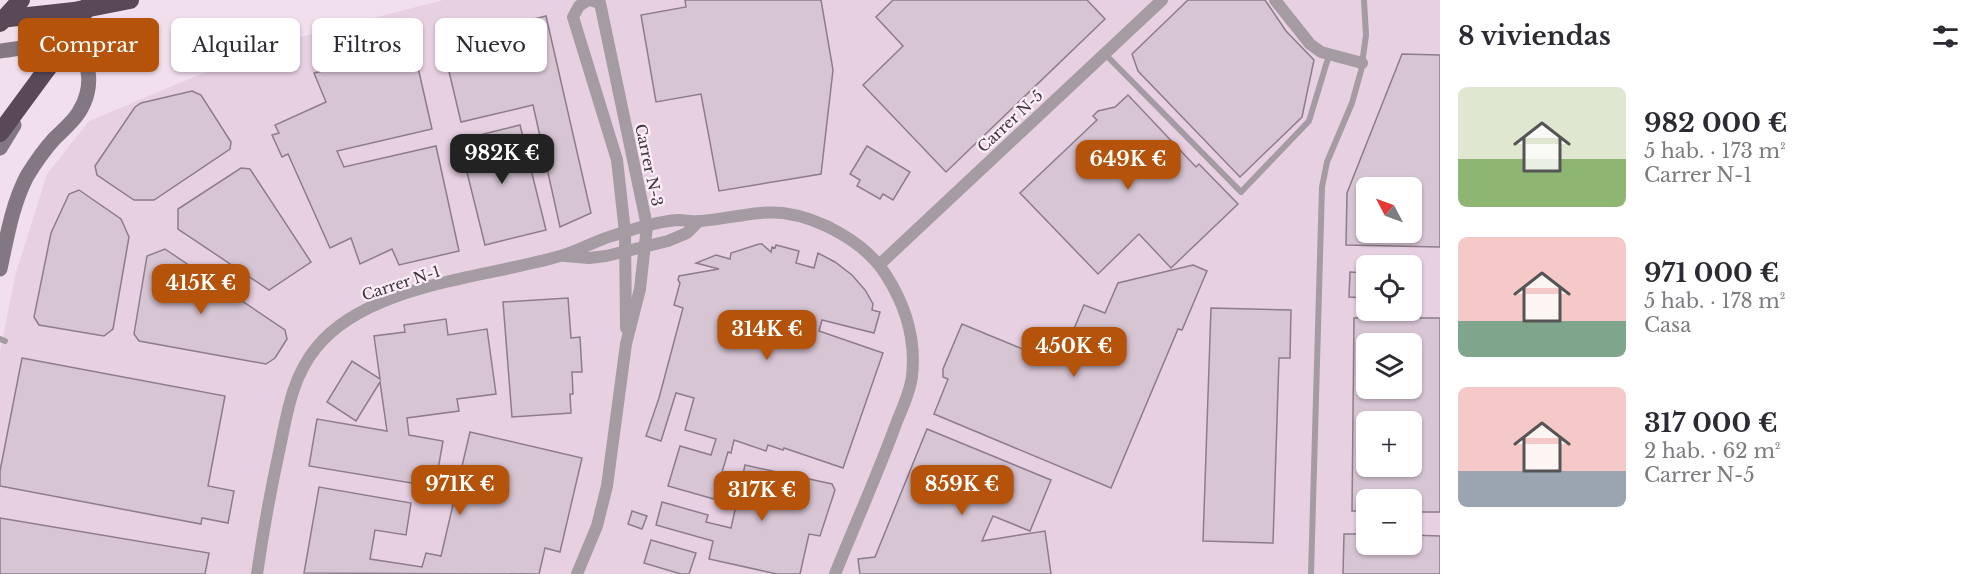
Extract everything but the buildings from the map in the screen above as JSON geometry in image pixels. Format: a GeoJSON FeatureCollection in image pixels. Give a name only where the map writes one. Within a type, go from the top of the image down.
{"type":"FeatureCollection","features":[{"type":"Feature","properties":{"kind":"highway"},"geometry":{"type":"LineString","coordinates":[[0,21],[21,0]]}},
{"type":"Feature","properties":{"kind":"highway"},"geometry":{"type":"LineString","coordinates":[[0,133],[45,73],[92,0]]}},
{"type":"Feature","properties":{"kind":"highway"},"geometry":{"type":"LineString","coordinates":[[0,21],[74,11],[130,0]]}},
{"type":"Feature","properties":{"kind":"street","name":"Carrer N-3"},"geometry":{"type":"LineString","coordinates":[[577,574],[597,526],[608,486],[626,344],[640,289],[647,226],[600,3],[589,0],[579,6],[573,17],[617,160],[625,232],[626,344]]}},
{"type":"Feature","properties":{"kind":"street","name":"Carrer N-5"},"geometry":{"type":"LineString","coordinates":[[879,265],[1162,0]]}},
{"type":"Feature","properties":{"kind":"street"},"geometry":{"type":"LineString","coordinates":[[1275,0],[1310,44],[1321,52],[1362,63]]}},
{"type":"Feature","properties":{"kind":"street"},"geometry":{"type":"LineString","coordinates":[[0,51],[51,46],[65,47],[82,58],[90,78],[88,94],[79,112],[40,155],[21,189],[10,222],[0,269]]}},
{"type":"Feature","properties":{"kind":"street"},"geometry":{"type":"LineString","coordinates":[[0,148],[45,73]]}},
{"type":"Feature","properties":{"kind":"street"},"geometry":{"type":"LineString","coordinates":[[699,221],[782,213],[817,221],[846,237],[879,265],[899,299],[913,341],[912,379],[835,574]]}},
{"type":"Feature","properties":{"kind":"street","name":"Carrer N-1"},"geometry":{"type":"LineString","coordinates":[[256,574],[267,506],[291,393],[302,368],[338,324],[368,307],[413,292],[562,256],[584,246],[647,226],[676,220],[699,221]]}},
{"type":"Feature","properties":{"kind":"street","name":"Carrer N-1"},"geometry":{"type":"LineString","coordinates":[[562,256],[589,258],[624,252],[687,233],[699,221]]}},
{"type":"Feature","properties":{"kind":"lane"},"geometry":{"type":"LineString","coordinates":[[1311,574],[1322,187],[1327,162],[1352,102],[1362,63],[1366,35],[1365,0]]}},
{"type":"Feature","properties":{"kind":"lane"},"geometry":{"type":"LineString","coordinates":[[1105,53],[1241,192],[1309,121],[1329,55]]}},
{"type":"Feature","properties":{"kind":"shaded area"},"geometry":{"type":"Polygon","coordinates":[[[443,0],[1440,0],[1440,574],[0,574],[0,352],[15,276],[47,174],[89,121],[206,72],[300,72],[300,37],[312,34],[312,72],[423,72],[423,18],[374,18],[443,0]]]}}]}
